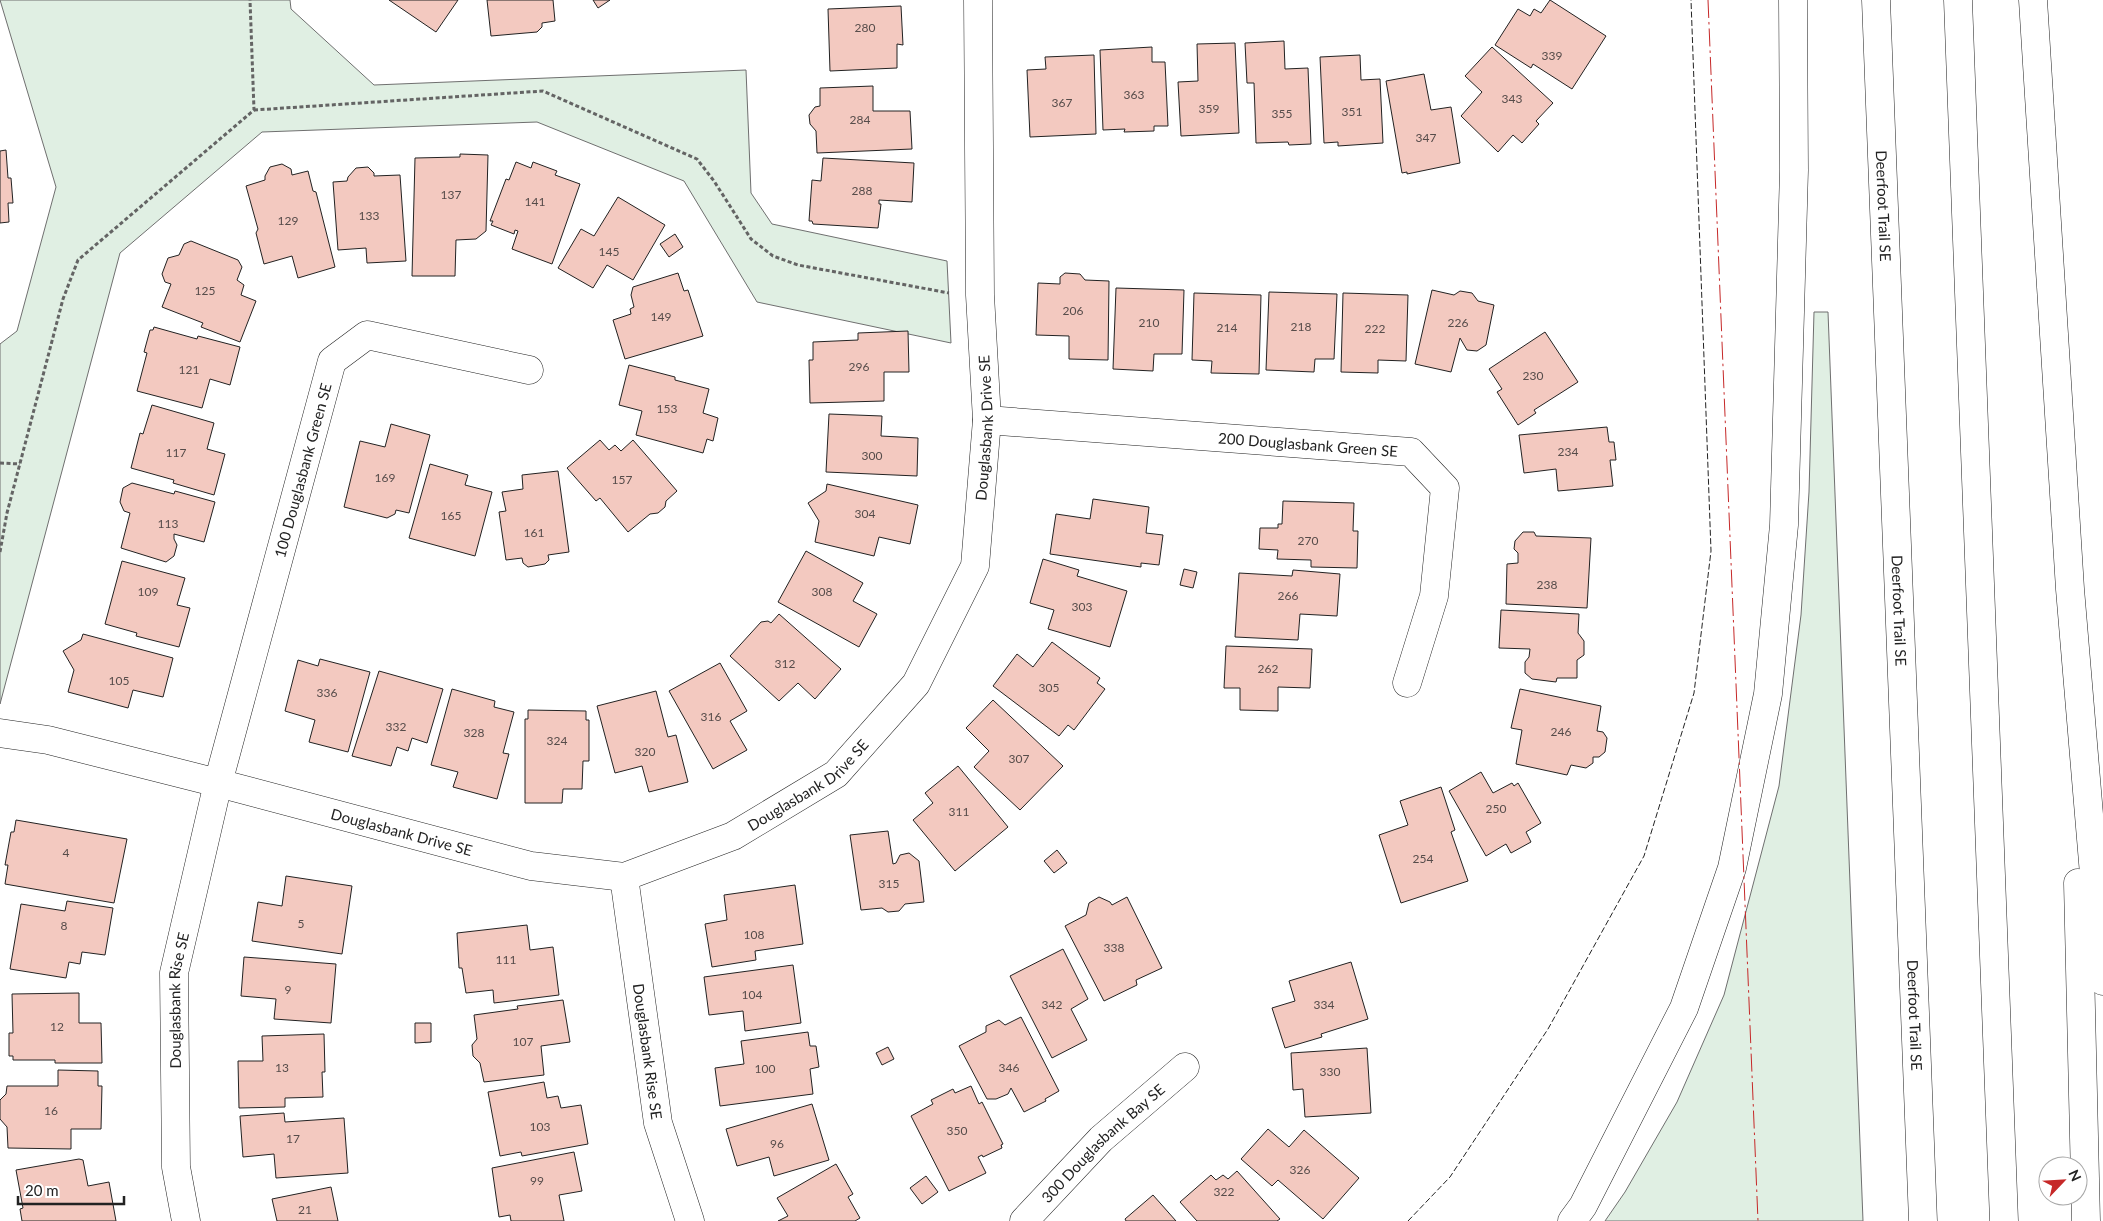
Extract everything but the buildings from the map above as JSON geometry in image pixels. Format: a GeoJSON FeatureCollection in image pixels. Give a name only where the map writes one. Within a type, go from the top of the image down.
{"type":"FeatureCollection","features":[{"type":"Feature","properties":{"kind":"main road","name":"Douglasbank Drive SE"},"geometry":{"type":"LineString","coordinates":[[0,733],[48,740],[218,782],[531,866],[624,877],[733,836],[836,774],[916,684],[975,566],[987,420],[980,295],[978,0]]}},
{"type":"Feature","properties":{"kind":"main road"},"geometry":{"type":"LineString","coordinates":[[1572,1221],[1583,1206],[1684,1008],[1732,868],[1768,694],[1784,525],[1794,170],[1793,0]]}},
{"type":"Feature","properties":{"kind":"main road","name":"Deerfoot Trail SE"},"geometry":{"type":"LineString","coordinates":[[1876,0],[1923,1221]]}},
{"type":"Feature","properties":{"kind":"main road"},"geometry":{"type":"LineString","coordinates":[[1958,0],[2004,1221]]}},
{"type":"Feature","properties":{"kind":"main road"},"geometry":{"type":"LineString","coordinates":[[2033,0],[2070,589],[2103,981]]}},
{"type":"Feature","properties":{"kind":"main road","name":"100 Douglasbank Green SE"},"geometry":{"type":"LineString","coordinates":[[218,782],[332,361],[367,335],[529,370]]}},
{"type":"Feature","properties":{"kind":"main road","name":"200 Douglasbank Green SE"},"geometry":{"type":"LineString","coordinates":[[987,420],[1411,452],[1445,488],[1434,596],[1407,683]]}},
{"type":"Feature","properties":{"kind":"main road"},"geometry":{"type":"LineString","coordinates":[[2070,589],[2086,1221]]}},
{"type":"Feature","properties":{"kind":"main road","name":"Douglasbank Rise SE"},"geometry":{"type":"LineString","coordinates":[[186,1221],[176,1166],[174,974],[218,782]]}},
{"type":"Feature","properties":{"kind":"main road","name":"Douglasbank Rise SE"},"geometry":{"type":"LineString","coordinates":[[624,877],[658,1123],[690,1221]]}},
{"type":"Feature","properties":{"kind":"main road","name":"300 Douglasbank Bay SE"},"geometry":{"type":"LineString","coordinates":[[1024,1221],[1101,1139],[1185,1067]]}},
{"type":"Feature","properties":{"kind":"path"},"geometry":{"type":"LineString","coordinates":[[250,0],[254,110]]}},
{"type":"Feature","properties":{"kind":"path"},"geometry":{"type":"LineString","coordinates":[[0,552],[7,513],[63,298],[78,260],[254,110],[543,91],[697,159],[714,181],[751,239],[773,256],[798,265],[817,269],[952,294],[980,295]]}},
{"type":"Feature","properties":{"kind":"path"},"geometry":{"type":"LineString","coordinates":[[0,463],[20,464]]}},
{"type":"Feature","properties":{"kind":"green space"},"geometry":{"type":"Polygon","coordinates":[[[0,0],[290,0],[291,9],[374,85],[746,70],[751,193],[772,224],[947,261],[951,343],[757,302],[684,181],[537,122],[262,132],[120,253],[0,704],[0,344],[17,331],[56,187],[0,0]]]}},
{"type":"Feature","properties":{"kind":"green space"},"geometry":{"type":"Polygon","coordinates":[[[1814,312],[1828,312],[1863,1221],[1605,1221],[1625,1192],[1677,1102],[1724,995],[1779,786],[1801,615],[1809,492],[1814,312]]]}},
{"type":"Feature","properties":{"kind":"fence"},"geometry":{"type":"LineString","coordinates":[[1408,1221],[1450,1177],[1548,1029],[1644,856],[1694,693],[1711,551],[1691,0]]}},
{"type":"Feature","properties":{"kind":"power"},"geometry":{"type":"LineString","coordinates":[[1708,0],[1758,1221]]}}]}
